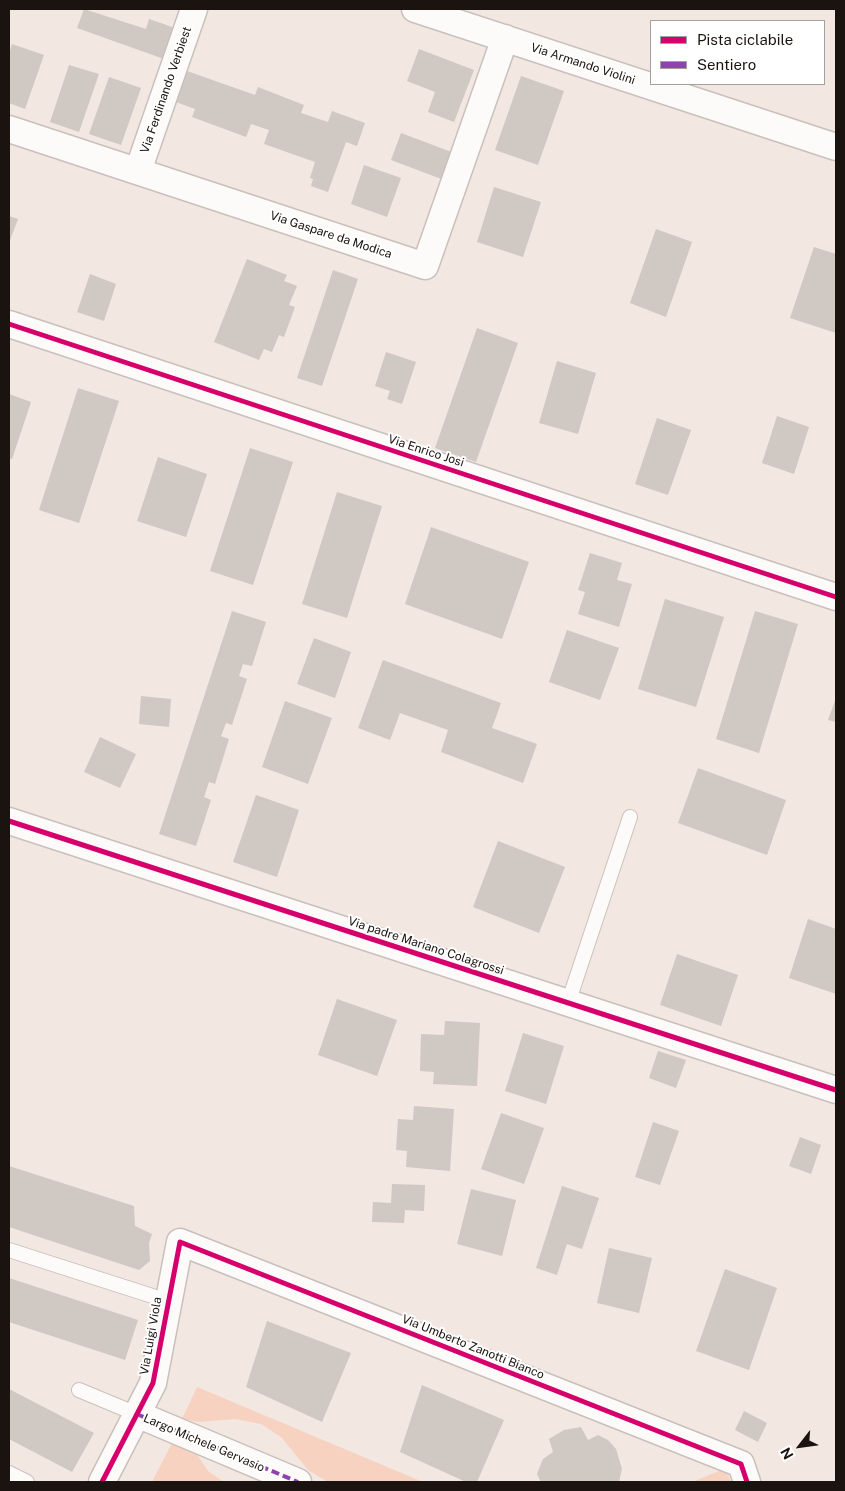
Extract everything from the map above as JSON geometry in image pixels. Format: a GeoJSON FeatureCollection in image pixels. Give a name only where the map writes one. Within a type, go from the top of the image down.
{"type":"FeatureCollection","features":[{"type":"Feature","properties":{"kind":"street","name":"Via Ferdinando Verbiest"},"geometry":{"type":"LineString","coordinates":[[138,171],[194,9]]}},
{"type":"Feature","properties":{"kind":"street","name":"Via Armando Violini"},"geometry":{"type":"LineString","coordinates":[[415,9],[836,147]]}},
{"type":"Feature","properties":{"kind":"street","name":"Via Gaspare da Modica"},"geometry":{"type":"LineString","coordinates":[[9,129],[425,266],[504,38]]}},
{"type":"Feature","properties":{"kind":"street","name":"Via Enrico Josi"},"geometry":{"type":"LineString","coordinates":[[9,324],[836,596]]}},
{"type":"Feature","properties":{"kind":"street","name":"Via padre Mariano Colagrossi"},"geometry":{"type":"LineString","coordinates":[[9,821],[836,1090]]}},
{"type":"Feature","properties":{"kind":"street","name":"Via Luigi Viola"},"geometry":{"type":"LineString","coordinates":[[102,1482],[139,1415],[153,1383],[180,1242]]}},
{"type":"Feature","properties":{"kind":"street","name":"Via Umberto Zanotti Bianco"},"geometry":{"type":"LineString","coordinates":[[180,1242],[741,1464],[747,1482]]}},
{"type":"Feature","properties":{"kind":"street","name":"Largo Michele Gervasio"},"geometry":{"type":"LineString","coordinates":[[139,1415],[298,1482]]}},
{"type":"Feature","properties":{"kind":"lane"},"geometry":{"type":"LineString","coordinates":[[568,1003],[630,817]]}},
{"type":"Feature","properties":{"kind":"lane"},"geometry":{"type":"LineString","coordinates":[[9,1250],[168,1301]]}},
{"type":"Feature","properties":{"kind":"lane"},"geometry":{"type":"LineString","coordinates":[[79,1390],[139,1415]]}},
{"type":"Feature","properties":{"kind":"lane"},"geometry":{"type":"LineString","coordinates":[[9,1473],[27,1482]]}},
{"type":"Feature","properties":{"kind":"shaded area"},"geometry":{"type":"Polygon","coordinates":[[[197,1387],[423,1482],[326,1481],[308,1470],[281,1437],[261,1424],[235,1419],[199,1422],[182,1419],[197,1387]]]}},
{"type":"Feature","properties":{"kind":"shaded area"},"geometry":{"type":"Polygon","coordinates":[[[175,1437],[190,1444],[208,1471],[224,1482],[152,1482],[175,1437]]]}},
{"type":"Feature","properties":{"kind":"shaded area"},"geometry":{"type":"Polygon","coordinates":[[[724,1469],[731,1481],[692,1482],[724,1469]]]}},
{"type":"Feature","properties":{"kind":"building"},"geometry":{"type":"Polygon","coordinates":[[[84,9],[146,29],[149,19],[175,28],[164,59],[77,28],[84,9]]]}},
{"type":"Feature","properties":{"kind":"building"},"geometry":{"type":"Polygon","coordinates":[[[12,44],[44,55],[25,109],[9,103],[9,54],[12,44]]]}},
{"type":"Feature","properties":{"kind":"building"},"geometry":{"type":"Polygon","coordinates":[[[419,49],[474,70],[454,122],[428,112],[435,92],[407,81],[419,49]]]}},
{"type":"Feature","properties":{"kind":"building"},"geometry":{"type":"Polygon","coordinates":[[[69,65],[99,74],[79,132],[50,122],[69,65]]]}},
{"type":"Feature","properties":{"kind":"building"},"geometry":{"type":"Polygon","coordinates":[[[187,71],[255,95],[258,87],[304,105],[301,113],[328,122],[332,111],[365,123],[357,146],[346,142],[328,192],[311,186],[313,179],[310,178],[315,162],[264,144],[269,130],[251,124],[246,137],[192,117],[195,109],[176,102],[187,71]]]}},
{"type":"Feature","properties":{"kind":"building"},"geometry":{"type":"Polygon","coordinates":[[[521,76],[564,91],[538,165],[495,150],[521,76]]]}},
{"type":"Feature","properties":{"kind":"building"},"geometry":{"type":"Polygon","coordinates":[[[109,77],[141,88],[121,145],[89,134],[109,77]]]}},
{"type":"Feature","properties":{"kind":"building"},"geometry":{"type":"Polygon","coordinates":[[[401,133],[454,153],[444,180],[391,160],[401,133]]]}},
{"type":"Feature","properties":{"kind":"building"},"geometry":{"type":"Polygon","coordinates":[[[364,165],[401,178],[387,217],[351,204],[364,165]]]}},
{"type":"Feature","properties":{"kind":"building"},"geometry":{"type":"Polygon","coordinates":[[[494,187],[541,202],[523,257],[477,242],[494,187]]]}},
{"type":"Feature","properties":{"kind":"building"},"geometry":{"type":"Polygon","coordinates":[[[9,216],[18,219],[9,243],[9,216]]]}},
{"type":"Feature","properties":{"kind":"building"},"geometry":{"type":"Polygon","coordinates":[[[656,229],[692,242],[666,317],[630,303],[656,229]]]}},
{"type":"Feature","properties":{"kind":"building"},"geometry":{"type":"Polygon","coordinates":[[[814,247],[836,254],[836,333],[790,318],[814,247]]]}},
{"type":"Feature","properties":{"kind":"building"},"geometry":{"type":"Polygon","coordinates":[[[247,259],[287,275],[284,281],[297,286],[289,305],[295,307],[284,337],[279,335],[272,352],[264,349],[259,360],[214,342],[247,259]]]}},
{"type":"Feature","properties":{"kind":"building"},"geometry":{"type":"Polygon","coordinates":[[[333,270],[358,279],[322,386],[297,378],[333,270]]]}},
{"type":"Feature","properties":{"kind":"building"},"geometry":{"type":"Polygon","coordinates":[[[90,274],[116,284],[104,321],[77,312],[90,274]]]}},
{"type":"Feature","properties":{"kind":"building"},"geometry":{"type":"Polygon","coordinates":[[[477,328],[518,343],[476,462],[435,448],[477,328]]]}},
{"type":"Feature","properties":{"kind":"building"},"geometry":{"type":"Polygon","coordinates":[[[386,352],[416,362],[402,404],[387,399],[390,391],[375,386],[386,352]]]}},
{"type":"Feature","properties":{"kind":"building"},"geometry":{"type":"Polygon","coordinates":[[[557,361],[596,373],[578,434],[539,423],[557,361]]]}},
{"type":"Feature","properties":{"kind":"building"},"geometry":{"type":"Polygon","coordinates":[[[78,388],[119,401],[79,523],[39,510],[78,388]]]}},
{"type":"Feature","properties":{"kind":"building"},"geometry":{"type":"Polygon","coordinates":[[[9,394],[31,402],[12,459],[9,458],[9,394]]]}},
{"type":"Feature","properties":{"kind":"building"},"geometry":{"type":"Polygon","coordinates":[[[777,416],[809,427],[794,474],[762,463],[777,416]]]}},
{"type":"Feature","properties":{"kind":"building"},"geometry":{"type":"Polygon","coordinates":[[[657,418],[691,430],[668,495],[635,484],[657,418]]]}},
{"type":"Feature","properties":{"kind":"building"},"geometry":{"type":"Polygon","coordinates":[[[250,448],[293,462],[253,585],[210,571],[250,448]]]}},
{"type":"Feature","properties":{"kind":"building"},"geometry":{"type":"Polygon","coordinates":[[[158,457],[207,474],[186,537],[137,521],[158,457]]]}},
{"type":"Feature","properties":{"kind":"building"},"geometry":{"type":"Polygon","coordinates":[[[337,492],[382,506],[347,618],[302,604],[337,492]]]}},
{"type":"Feature","properties":{"kind":"building"},"geometry":{"type":"Polygon","coordinates":[[[431,527],[529,562],[502,639],[405,604],[431,527]]]}},
{"type":"Feature","properties":{"kind":"building"},"geometry":{"type":"Polygon","coordinates":[[[590,553],[622,563],[617,580],[632,584],[619,627],[578,614],[585,592],[578,590],[590,553]]]}},
{"type":"Feature","properties":{"kind":"building"},"geometry":{"type":"Polygon","coordinates":[[[665,599],[724,617],[696,707],[638,689],[665,599]]]}},
{"type":"Feature","properties":{"kind":"building"},"geometry":{"type":"Polygon","coordinates":[[[232,611],[266,622],[252,666],[243,664],[239,676],[247,679],[232,725],[226,723],[221,736],[229,739],[215,784],[209,782],[204,797],[211,800],[196,846],[159,834],[232,611]]]}},
{"type":"Feature","properties":{"kind":"building"},"geometry":{"type":"Polygon","coordinates":[[[755,611],[798,624],[759,753],[716,739],[755,611]]]}},
{"type":"Feature","properties":{"kind":"building"},"geometry":{"type":"Polygon","coordinates":[[[567,630],[619,648],[600,700],[549,682],[567,630]]]}},
{"type":"Feature","properties":{"kind":"building"},"geometry":{"type":"Polygon","coordinates":[[[314,638],[351,652],[335,698],[297,684],[314,638]]]}},
{"type":"Feature","properties":{"kind":"building"},"geometry":{"type":"Polygon","coordinates":[[[383,660],[501,703],[492,728],[537,744],[523,783],[441,752],[448,730],[400,713],[390,740],[358,728],[383,660]]]}},
{"type":"Feature","properties":{"kind":"building"},"geometry":{"type":"Polygon","coordinates":[[[141,696],[171,699],[169,727],[139,724],[141,696]]]}},
{"type":"Feature","properties":{"kind":"building"},"geometry":{"type":"Polygon","coordinates":[[[836,698],[836,722],[828,720],[836,698]]]}},
{"type":"Feature","properties":{"kind":"building"},"geometry":{"type":"Polygon","coordinates":[[[285,701],[332,718],[308,784],[262,767],[285,701]]]}},
{"type":"Feature","properties":{"kind":"building"},"geometry":{"type":"Polygon","coordinates":[[[100,737],[136,754],[120,788],[84,772],[100,737]]]}},
{"type":"Feature","properties":{"kind":"building"},"geometry":{"type":"Polygon","coordinates":[[[698,768],[786,800],[767,855],[678,823],[698,768]]]}},
{"type":"Feature","properties":{"kind":"building"},"geometry":{"type":"Polygon","coordinates":[[[256,795],[299,810],[277,877],[233,862],[256,795]]]}},
{"type":"Feature","properties":{"kind":"building"},"geometry":{"type":"Polygon","coordinates":[[[498,841],[565,867],[539,933],[473,907],[498,841]]]}},
{"type":"Feature","properties":{"kind":"building"},"geometry":{"type":"Polygon","coordinates":[[[808,919],[836,929],[836,994],[789,978],[808,919]]]}},
{"type":"Feature","properties":{"kind":"building"},"geometry":{"type":"Polygon","coordinates":[[[677,954],[738,975],[721,1026],[660,1005],[677,954]]]}},
{"type":"Feature","properties":{"kind":"building"},"geometry":{"type":"Polygon","coordinates":[[[337,999],[397,1020],[377,1076],[318,1055],[337,999]]]}},
{"type":"Feature","properties":{"kind":"building"},"geometry":{"type":"Polygon","coordinates":[[[445,1021],[480,1023],[477,1086],[433,1084],[434,1072],[420,1071],[421,1034],[444,1035],[445,1021]]]}},
{"type":"Feature","properties":{"kind":"building"},"geometry":{"type":"Polygon","coordinates":[[[523,1033],[564,1046],[546,1104],[505,1091],[523,1033]]]}},
{"type":"Feature","properties":{"kind":"building"},"geometry":{"type":"Polygon","coordinates":[[[658,1051],[686,1060],[676,1088],[649,1078],[658,1051]]]}},
{"type":"Feature","properties":{"kind":"building"},"geometry":{"type":"Polygon","coordinates":[[[414,1106],[454,1109],[450,1171],[406,1167],[407,1151],[396,1150],[398,1119],[413,1120],[414,1106]]]}},
{"type":"Feature","properties":{"kind":"building"},"geometry":{"type":"Polygon","coordinates":[[[501,1113],[544,1128],[524,1184],[481,1169],[501,1113]]]}},
{"type":"Feature","properties":{"kind":"building"},"geometry":{"type":"Polygon","coordinates":[[[653,1122],[679,1131],[660,1185],[635,1177],[653,1122]]]}},
{"type":"Feature","properties":{"kind":"building"},"geometry":{"type":"Polygon","coordinates":[[[800,1137],[821,1145],[811,1174],[789,1166],[800,1137]]]}},
{"type":"Feature","properties":{"kind":"building"},"geometry":{"type":"Polygon","coordinates":[[[9,1166],[134,1206],[135,1226],[152,1234],[149,1243],[150,1261],[139,1270],[9,1227],[9,1166]]]}},
{"type":"Feature","properties":{"kind":"building"},"geometry":{"type":"Polygon","coordinates":[[[392,1184],[425,1185],[424,1211],[405,1210],[404,1223],[372,1222],[373,1202],[391,1203],[392,1184]]]}},
{"type":"Feature","properties":{"kind":"building"},"geometry":{"type":"Polygon","coordinates":[[[562,1186],[599,1198],[582,1249],[567,1244],[557,1275],[536,1268],[562,1186]]]}},
{"type":"Feature","properties":{"kind":"building"},"geometry":{"type":"Polygon","coordinates":[[[471,1189],[516,1200],[502,1256],[457,1244],[471,1189]]]}},
{"type":"Feature","properties":{"kind":"building"},"geometry":{"type":"Polygon","coordinates":[[[609,1248],[652,1258],[639,1313],[597,1303],[609,1248]]]}},
{"type":"Feature","properties":{"kind":"building"},"geometry":{"type":"Polygon","coordinates":[[[725,1269],[777,1288],[749,1370],[696,1351],[725,1269]]]}},
{"type":"Feature","properties":{"kind":"building"},"geometry":{"type":"Polygon","coordinates":[[[9,1278],[138,1320],[125,1360],[9,1322],[9,1278]]]}},
{"type":"Feature","properties":{"kind":"building"},"geometry":{"type":"Polygon","coordinates":[[[267,1321],[351,1353],[322,1422],[246,1387],[267,1321]]]}},
{"type":"Feature","properties":{"kind":"building"},"geometry":{"type":"Polygon","coordinates":[[[422,1385],[504,1420],[477,1482],[466,1482],[400,1452],[422,1385]]]}},
{"type":"Feature","properties":{"kind":"building"},"geometry":{"type":"Polygon","coordinates":[[[9,1389],[94,1433],[72,1472],[9,1439],[9,1389]]]}},
{"type":"Feature","properties":{"kind":"building"},"geometry":{"type":"Polygon","coordinates":[[[744,1411],[767,1423],[758,1442],[735,1430],[744,1411]]]}},
{"type":"Feature","properties":{"kind":"building"},"geometry":{"type":"Polygon","coordinates":[[[581,1427],[588,1440],[598,1435],[608,1440],[616,1449],[622,1469],[619,1482],[541,1482],[537,1474],[543,1459],[553,1452],[549,1439],[564,1430],[581,1427]]]}},
{"type":"Feature","properties":{"kind":"marked path"},"geometry":{"type":"LineString","coordinates":[[139,1415],[298,1482]]}},
{"type":"Feature","properties":{"kind":"cycle path"},"geometry":{"type":"LineString","coordinates":[[9,324],[836,597]]}},
{"type":"Feature","properties":{"kind":"cycle path"},"geometry":{"type":"LineString","coordinates":[[9,821],[836,1090]]}},
{"type":"Feature","properties":{"kind":"cycle path"},"geometry":{"type":"LineString","coordinates":[[102,1482],[153,1383],[180,1242],[741,1464],[747,1482]]}}]}
